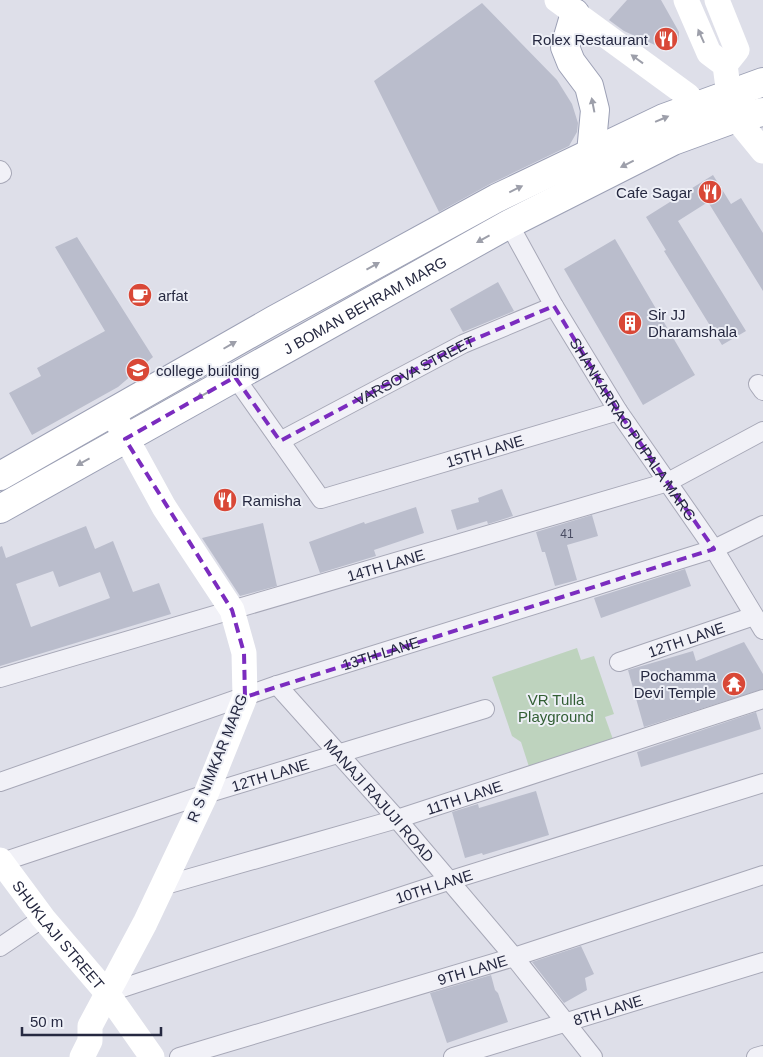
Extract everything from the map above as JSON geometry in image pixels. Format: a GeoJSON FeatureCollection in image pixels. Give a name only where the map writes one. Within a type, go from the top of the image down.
{"type":"FeatureCollection","features":[{"type":"Feature","properties":{"kind":"main road"},"geometry":{"type":"LineString","coordinates":[[686,0],[710,54],[725,65],[732,107],[763,151]]}},
{"type":"Feature","properties":{"kind":"main road"},"geometry":{"type":"LineString","coordinates":[[717,0],[737,50],[725,65]]}},
{"type":"Feature","properties":{"kind":"main road"},"geometry":{"type":"LineString","coordinates":[[566,7],[687,96],[703,117]]}},
{"type":"Feature","properties":{"kind":"main road"},"geometry":{"type":"LineString","coordinates":[[566,7],[565,46],[570,62],[589,86],[595,110],[591,153]]}},
{"type":"Feature","properties":{"kind":"main road"},"geometry":{"type":"LineString","coordinates":[[732,107],[763,82]]}},
{"type":"Feature","properties":{"kind":"main road"},"geometry":{"type":"LineString","coordinates":[[732,107],[763,112]]}},
{"type":"Feature","properties":{"kind":"main road","name":"J BOMAN BEHRAM MARG"},"geometry":{"type":"LineString","coordinates":[[0,476],[274,320],[489,203],[664,118],[703,117],[732,107]]}},
{"type":"Feature","properties":{"kind":"main road","name":"J BOMAN BEHRAM MARG"},"geometry":{"type":"LineString","coordinates":[[0,509],[509,224],[673,141],[703,117]]}},
{"type":"Feature","properties":{"kind":"main road","name":"R S NIMKAR MARG"},"geometry":{"type":"LineString","coordinates":[[66,1057],[76,1036],[90,1026],[145,923],[206,794],[245,697],[244,652],[232,610],[164,507],[125,439],[112,412]]}},
{"type":"Feature","properties":{"kind":"main road","name":"SHUKLAJI STREET"},"geometry":{"type":"LineString","coordinates":[[1,861],[43,918],[107,993],[152,1057]]}},
{"type":"Feature","properties":{"kind":"main road","name":"R S NIMKAR MARG"},"geometry":{"type":"LineString","coordinates":[[82,1057],[90,1041],[90,1026]]}},
{"type":"Feature","properties":{"kind":"street","name":"SHANKARRAO PUPALA MARG"},"geometry":{"type":"LineString","coordinates":[[509,224],[554,306],[618,411],[714,549],[758,623]]}},
{"type":"Feature","properties":{"kind":"street","name":"VARSOVA STREET"},"geometry":{"type":"LineString","coordinates":[[280,441],[463,344],[554,306]]}},
{"type":"Feature","properties":{"kind":"street"},"geometry":{"type":"LineString","coordinates":[[235,377],[280,441]]}},
{"type":"Feature","properties":{"kind":"street","name":"15TH LANE"},"geometry":{"type":"LineString","coordinates":[[280,441],[321,499],[618,411]]}},
{"type":"Feature","properties":{"kind":"street","name":"14TH LANE"},"geometry":{"type":"LineString","coordinates":[[0,678],[668,482],[763,431]]}},
{"type":"Feature","properties":{"kind":"street","name":"13TH LANE"},"geometry":{"type":"LineString","coordinates":[[0,782],[277,686],[714,549],[763,526]]}},
{"type":"Feature","properties":{"kind":"street","name":"12TH LANE"},"geometry":{"type":"LineString","coordinates":[[619,662],[758,623]]}},
{"type":"Feature","properties":{"kind":"street","name":"MANAJI RAJUJI ROAD"},"geometry":{"type":"LineString","coordinates":[[277,686],[397,819],[514,957],[593,1057]]}},
{"type":"Feature","properties":{"kind":"street","name":"11TH LANE"},"geometry":{"type":"LineString","coordinates":[[162,886],[397,819],[763,699]]}},
{"type":"Feature","properties":{"kind":"street","name":"12TH LANE"},"geometry":{"type":"LineString","coordinates":[[1,861],[206,794],[485,710]]}},
{"type":"Feature","properties":{"kind":"street","name":"10TH LANE"},"geometry":{"type":"LineString","coordinates":[[107,993],[448,881],[763,783]]}},
{"type":"Feature","properties":{"kind":"street","name":"9TH LANE"},"geometry":{"type":"LineString","coordinates":[[179,1057],[514,957],[763,875]]}},
{"type":"Feature","properties":{"kind":"street"},"geometry":{"type":"LineString","coordinates":[[0,947],[43,918]]}},
{"type":"Feature","properties":{"kind":"street","name":"8TH LANE"},"geometry":{"type":"LineString","coordinates":[[454,1057],[763,962]]}},
{"type":"Feature","properties":{"kind":"street"},"geometry":{"type":"LineString","coordinates":[[756,1057],[763,1055]]}},
{"type":"Feature","properties":{"kind":"highlighted area"},"geometry":{"type":"Polygon","coordinates":[[[554,306],[618,411],[714,549],[245,697],[244,653],[232,610],[125,439],[235,377],[280,441],[463,344],[554,306]]]}},
{"type":"Feature","properties":{"kind":"green space","name":"VR Tulla Playground"},"geometry":{"type":"Polygon","coordinates":[[[577,648],[581,660],[594,656],[614,714],[605,717],[615,745],[531,773],[521,742],[512,736],[492,677],[577,648]]]}},
{"type":"Feature","properties":{"kind":"building"},"geometry":{"type":"Polygon","coordinates":[[[627,0],[661,0],[679,32],[677,44],[666,50],[624,31],[609,20],[627,0]]]}},
{"type":"Feature","properties":{"kind":"building"},"geometry":{"type":"Polygon","coordinates":[[[482,3],[557,80],[572,104],[578,123],[577,132],[569,146],[490,184],[439,212],[374,81],[482,3]]]}},
{"type":"Feature","properties":{"kind":"building"},"geometry":{"type":"Polygon","coordinates":[[[713,175],[731,204],[741,198],[763,233],[763,291],[708,202],[678,221],[746,331],[722,345],[664,251],[666,250],[646,217],[713,175]]]}},
{"type":"Feature","properties":{"kind":"building"},"geometry":{"type":"Polygon","coordinates":[[[77,237],[153,357],[118,387],[32,435],[9,393],[41,376],[37,368],[105,331],[55,247],[77,237]]]}},
{"type":"Feature","properties":{"kind":"building","name":"Sir JJ Dharamshala"},"geometry":{"type":"Polygon","coordinates":[[[615,239],[695,375],[643,405],[564,269],[615,239]]]}},
{"type":"Feature","properties":{"kind":"building"},"geometry":{"type":"Polygon","coordinates":[[[498,282],[514,311],[463,332],[450,309],[498,282]]]}},
{"type":"Feature","properties":{"kind":"building"},"geometry":{"type":"Polygon","coordinates":[[[502,489],[513,516],[488,524],[487,521],[457,530],[451,510],[479,502],[478,498],[502,489]]]}},
{"type":"Feature","properties":{"kind":"building"},"geometry":{"type":"Polygon","coordinates":[[[416,507],[424,533],[374,550],[376,556],[320,573],[309,542],[364,522],[365,524],[416,507]]]}},
{"type":"Feature","properties":{"kind":"building"},"geometry":{"type":"Polygon","coordinates":[[[592,515],[598,536],[567,545],[577,580],[555,586],[545,552],[542,552],[536,532],[592,515]]]}},
{"type":"Feature","properties":{"kind":"building"},"geometry":{"type":"Polygon","coordinates":[[[263,523],[277,586],[240,596],[202,538],[263,523]]]}},
{"type":"Feature","properties":{"kind":"building"},"geometry":{"type":"Polygon","coordinates":[[[86,526],[95,549],[113,541],[133,592],[159,583],[171,614],[0,666],[0,547],[2,546],[6,558],[86,526]],[[53,571],[16,584],[31,627],[110,598],[100,572],[59,587],[53,571]]]}},
{"type":"Feature","properties":{"kind":"building"},"geometry":{"type":"Polygon","coordinates":[[[685,569],[691,586],[601,618],[594,598],[685,569]]]}},
{"type":"Feature","properties":{"kind":"building"},"geometry":{"type":"Polygon","coordinates":[[[744,642],[763,674],[763,689],[644,727],[628,670],[693,651],[696,661],[744,642]]]}},
{"type":"Feature","properties":{"kind":"building"},"geometry":{"type":"Polygon","coordinates":[[[756,712],[761,729],[641,767],[637,752],[756,712]]]}},
{"type":"Feature","properties":{"kind":"building"},"geometry":{"type":"Polygon","coordinates":[[[536,791],[549,835],[483,855],[482,853],[465,858],[452,812],[478,804],[479,808],[536,791]]]}},
{"type":"Feature","properties":{"kind":"building"},"geometry":{"type":"Polygon","coordinates":[[[581,946],[594,974],[585,978],[587,990],[564,1003],[532,962],[581,946]]]}},
{"type":"Feature","properties":{"kind":"building"},"geometry":{"type":"Polygon","coordinates":[[[491,975],[508,1022],[447,1043],[430,993],[491,975]]]}},
{"type":"Feature","properties":{"kind":"place","name":"Rolex Restaurant"},"geometry":{"type":"Point","coordinates":[666,39]}},
{"type":"Feature","properties":{"kind":"place","name":"Cafe Sagar"},"geometry":{"type":"Point","coordinates":[710,192]}},
{"type":"Feature","properties":{"kind":"place","name":"arfat"},"geometry":{"type":"Point","coordinates":[140,295]}},
{"type":"Feature","properties":{"kind":"place","name":"Sir JJ Dharamshala"},"geometry":{"type":"Point","coordinates":[630,323]}},
{"type":"Feature","properties":{"kind":"place","name":"college building"},"geometry":{"type":"Point","coordinates":[138,370]}},
{"type":"Feature","properties":{"kind":"place","name":"Ramisha"},"geometry":{"type":"Point","coordinates":[225,500]}},
{"type":"Feature","properties":{"kind":"place","name":"Pochamma Devi Temple"},"geometry":{"type":"Point","coordinates":[734,684]}}]}
